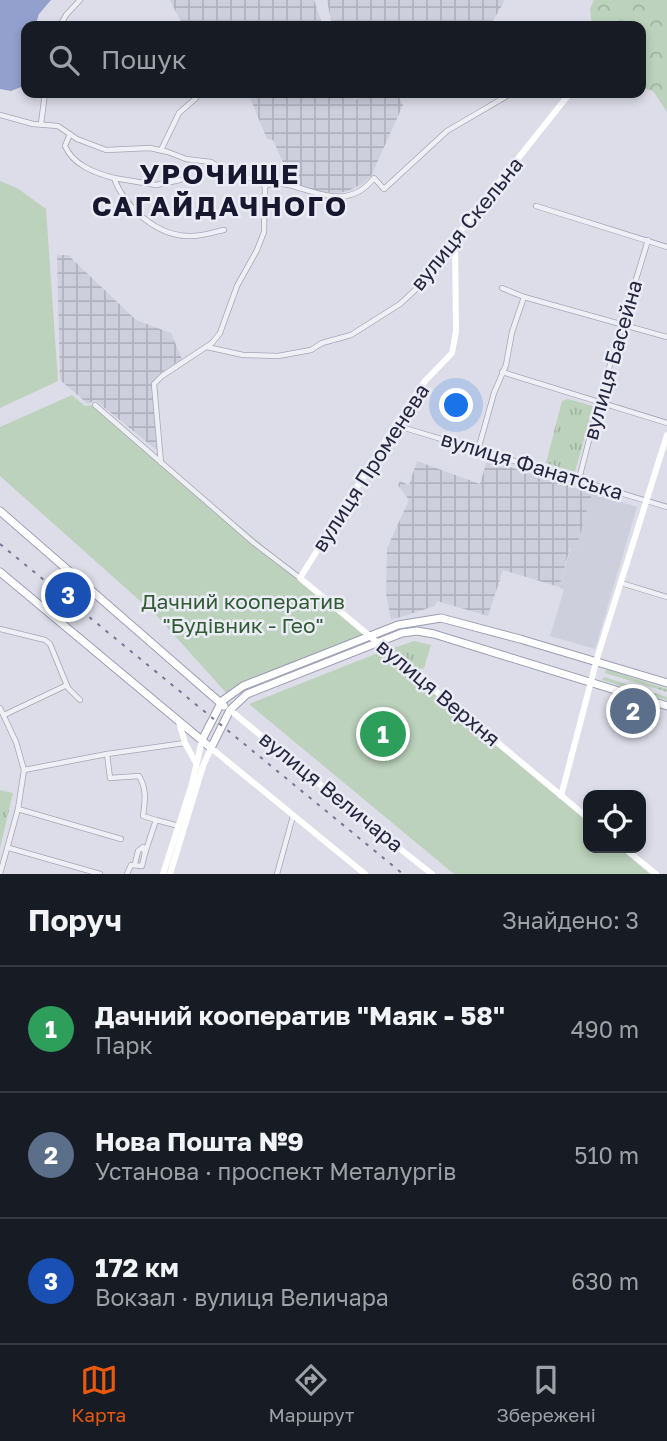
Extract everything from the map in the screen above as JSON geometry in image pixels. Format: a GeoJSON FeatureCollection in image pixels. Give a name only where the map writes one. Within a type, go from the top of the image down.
{"type":"FeatureCollection","features":[{"type":"Feature","properties":{"kind":"main road"},"geometry":{"type":"LineString","coordinates":[[0,511],[230,710]]}},
{"type":"Feature","properties":{"kind":"main road"},"geometry":{"type":"LineString","coordinates":[[0,572],[211,748],[230,710],[247,694],[402,633],[418,631],[667,706]]}},
{"type":"Feature","properties":{"kind":"main road"},"geometry":{"type":"LineString","coordinates":[[202,740],[220,704],[228,695],[243,686],[398,625],[437,619],[520,639],[667,683]]}},
{"type":"Feature","properties":{"kind":"main road"},"geometry":{"type":"LineString","coordinates":[[434,634],[437,619]]}},
{"type":"Feature","properties":{"kind":"street"},"geometry":{"type":"LineString","coordinates":[[63,21],[80,0]]}},
{"type":"Feature","properties":{"kind":"street"},"geometry":{"type":"LineString","coordinates":[[41,124],[44,98]]}},
{"type":"Feature","properties":{"kind":"street"},"geometry":{"type":"LineString","coordinates":[[161,150],[180,113],[196,98]]}},
{"type":"Feature","properties":{"kind":"street"},"geometry":{"type":"LineString","coordinates":[[265,186],[275,183],[321,195],[340,196],[360,191],[374,178],[384,189],[447,131],[503,98]]}},
{"type":"Feature","properties":{"kind":"street","name":"вулиця Скельна"},"geometry":{"type":"LineString","coordinates":[[207,347],[243,355],[278,356],[311,350],[323,343],[351,335],[400,304],[428,278],[455,238],[567,98]]}},
{"type":"Feature","properties":{"kind":"street"},"geometry":{"type":"LineString","coordinates":[[0,115],[58,126],[106,150],[161,150],[186,159],[211,162],[230,174],[256,179],[265,186]]}},
{"type":"Feature","properties":{"kind":"street"},"geometry":{"type":"LineString","coordinates":[[70,134],[65,146],[74,160],[87,168],[114,178],[156,185],[180,180]]}},
{"type":"Feature","properties":{"kind":"street"},"geometry":{"type":"LineString","coordinates":[[114,178],[131,209],[168,231],[191,236],[224,230]]}},
{"type":"Feature","properties":{"kind":"street"},"geometry":{"type":"LineString","coordinates":[[161,463],[154,384],[207,347],[220,333],[237,286],[264,232],[265,186]]}},
{"type":"Feature","properties":{"kind":"street"},"geometry":{"type":"LineString","coordinates":[[536,206],[667,247]]}},
{"type":"Feature","properties":{"kind":"street","name":"вулиця Променева"},"geometry":{"type":"LineString","coordinates":[[300,578],[390,434],[398,426],[412,398],[446,361],[453,349],[456,331],[455,238]]}},
{"type":"Feature","properties":{"kind":"street","name":"вулиця Басейна"},"geometry":{"type":"LineString","coordinates":[[579,480],[599,401],[648,240]]}},
{"type":"Feature","properties":{"kind":"street"},"geometry":{"type":"LineString","coordinates":[[502,288],[524,297],[667,337]]}},
{"type":"Feature","properties":{"kind":"street"},"geometry":{"type":"LineString","coordinates":[[478,450],[524,297]]}},
{"type":"Feature","properties":{"kind":"street"},"geometry":{"type":"LineString","coordinates":[[502,372],[667,423]]}},
{"type":"Feature","properties":{"kind":"street","name":"вулиця Верхня"},"geometry":{"type":"LineString","coordinates":[[95,405],[254,543],[371,636],[583,814]]}},
{"type":"Feature","properties":{"kind":"street","name":"вулиця Фанатська"},"geometry":{"type":"LineString","coordinates":[[398,426],[667,507]]}},
{"type":"Feature","properties":{"kind":"street"},"geometry":{"type":"LineString","coordinates":[[561,796],[596,661],[667,435]]}},
{"type":"Feature","properties":{"kind":"street"},"geometry":{"type":"LineString","coordinates":[[621,583],[667,597]]}},
{"type":"Feature","properties":{"kind":"street"},"geometry":{"type":"LineString","coordinates":[[0,629],[45,640],[50,644],[67,685],[80,700]]}},
{"type":"Feature","properties":{"kind":"street"},"geometry":{"type":"LineString","coordinates":[[4,715],[67,685]]}},
{"type":"Feature","properties":{"kind":"street"},"geometry":{"type":"LineString","coordinates":[[0,708],[16,742],[24,770],[18,809],[0,874]]}},
{"type":"Feature","properties":{"kind":"street","name":"вулиця Величара"},"geometry":{"type":"LineString","coordinates":[[230,710],[432,874]]}},
{"type":"Feature","properties":{"kind":"street"},"geometry":{"type":"LineString","coordinates":[[178,720],[185,743],[199,764]]}},
{"type":"Feature","properties":{"kind":"street"},"geometry":{"type":"LineString","coordinates":[[170,874],[199,764],[202,740]]}},
{"type":"Feature","properties":{"kind":"street"},"geometry":{"type":"LineString","coordinates":[[24,770],[185,743]]}},
{"type":"Feature","properties":{"kind":"street"},"geometry":{"type":"LineString","coordinates":[[163,874],[199,764],[211,748]]}},
{"type":"Feature","properties":{"kind":"street","name":"вулиця Величара"},"geometry":{"type":"LineString","coordinates":[[211,748],[365,874]]}},
{"type":"Feature","properties":{"kind":"street"},"geometry":{"type":"LineString","coordinates":[[107,754],[110,778],[115,780],[139,776],[144,785],[143,816],[179,826]]}},
{"type":"Feature","properties":{"kind":"street"},"geometry":{"type":"LineString","coordinates":[[18,809],[121,839]]}},
{"type":"Feature","properties":{"kind":"street"},"geometry":{"type":"LineString","coordinates":[[276,874],[293,816]]}},
{"type":"Feature","properties":{"kind":"street"},"geometry":{"type":"LineString","coordinates":[[127,874],[130,866],[142,866],[156,820]]}},
{"type":"Feature","properties":{"kind":"street"},"geometry":{"type":"LineString","coordinates":[[9,848],[100,874]]}},
{"type":"Feature","properties":{"kind":"street"},"geometry":{"type":"LineString","coordinates":[[630,853],[656,874]]}},
{"type":"Feature","properties":{"kind":"shaded area"},"geometry":{"type":"Polygon","coordinates":[[[170,0],[314,0],[321,21],[180,21],[170,0]]]}},
{"type":"Feature","properties":{"kind":"shaded area"},"geometry":{"type":"Polygon","coordinates":[[[327,0],[505,0],[493,21],[331,21],[327,0]]]}},
{"type":"Feature","properties":{"kind":"shaded area"},"geometry":{"type":"Polygon","coordinates":[[[250,98],[400,98],[403,105],[371,176],[346,192],[311,190],[292,183],[273,140],[267,139],[250,98]]]}},
{"type":"Feature","properties":{"kind":"shaded area"},"geometry":{"type":"Polygon","coordinates":[[[57,255],[68,255],[136,320],[171,333],[182,359],[159,374],[152,384],[158,451],[95,400],[88,404],[60,380],[57,255]]]}},
{"type":"Feature","properties":{"kind":"shaded area"},"geometry":{"type":"Polygon","coordinates":[[[487,460],[592,493],[576,549],[570,548],[559,587],[503,570],[488,616],[437,601],[435,606],[391,620],[386,594],[387,548],[409,500],[398,485],[400,481],[409,485],[417,461],[480,484],[487,460]]]}},
{"type":"Feature","properties":{"kind":"shaded area"},"geometry":{"type":"Polygon","coordinates":[[[592,493],[637,507],[595,649],[550,636],[564,590],[559,587],[571,548],[576,549],[592,493]]]}},
{"type":"Feature","properties":{"kind":"green space"},"geometry":{"type":"Polygon","coordinates":[[[594,0],[667,0],[667,112],[653,91],[646,89],[646,21],[591,21],[590,9],[594,0]]]}},
{"type":"Feature","properties":{"kind":"green space"},"geometry":{"type":"Polygon","coordinates":[[[0,181],[17,188],[46,209],[58,381],[0,408],[0,181]]]}},
{"type":"Feature","properties":{"kind":"green space","name":"Дачний кооператив \"Будівник - Гео\""},"geometry":{"type":"Polygon","coordinates":[[[72,395],[85,406],[95,405],[371,636],[228,695],[157,616],[0,476],[0,427],[72,395]]]}},
{"type":"Feature","properties":{"kind":"green space"},"geometry":{"type":"Polygon","coordinates":[[[568,399],[593,406],[575,472],[546,463],[562,401],[568,399]]]}},
{"type":"Feature","properties":{"kind":"green space"},"geometry":{"type":"Polygon","coordinates":[[[414,641],[431,645],[424,668],[416,670],[391,649],[414,641]]]}},
{"type":"Feature","properties":{"kind":"green space"},"geometry":{"type":"Polygon","coordinates":[[[383,651],[583,818],[583,853],[625,853],[650,874],[454,874],[249,704],[383,651]]]}},
{"type":"Feature","properties":{"kind":"green space"},"geometry":{"type":"Polygon","coordinates":[[[606,669],[667,689],[667,692],[605,673],[606,669]]]}},
{"type":"Feature","properties":{"kind":"green space"},"geometry":{"type":"Polygon","coordinates":[[[604,677],[667,697],[667,700],[602,680],[604,677]]]}},
{"type":"Feature","properties":{"kind":"green space"},"geometry":{"type":"Polygon","coordinates":[[[0,790],[13,793],[0,848],[0,790]]]}},
{"type":"Feature","properties":{"kind":"water"},"geometry":{"type":"Polygon","coordinates":[[[0,0],[51,0],[37,21],[21,21],[21,87],[11,91],[0,89],[0,0]]]}},
{"type":"Feature","properties":{"kind":"railway"},"geometry":{"type":"LineString","coordinates":[[0,544],[403,874]]}},
{"type":"Feature","properties":{"kind":"place","name":"172 км"},"geometry":{"type":"Point","coordinates":[68,595]}},
{"type":"Feature","properties":{"kind":"place","name":"Нова Пошта №9"},"geometry":{"type":"Point","coordinates":[633,711]}},
{"type":"Feature","properties":{"kind":"place","name":"Дачний кооператив \"Маяк - 58\""},"geometry":{"type":"Point","coordinates":[383,734]}},
{"type":"Feature","properties":{"kind":"district","name":"УРОЧИЩЕ САГАЙДАЧНОГО"},"geometry":{"type":"Point","coordinates":[220,190]}}]}
